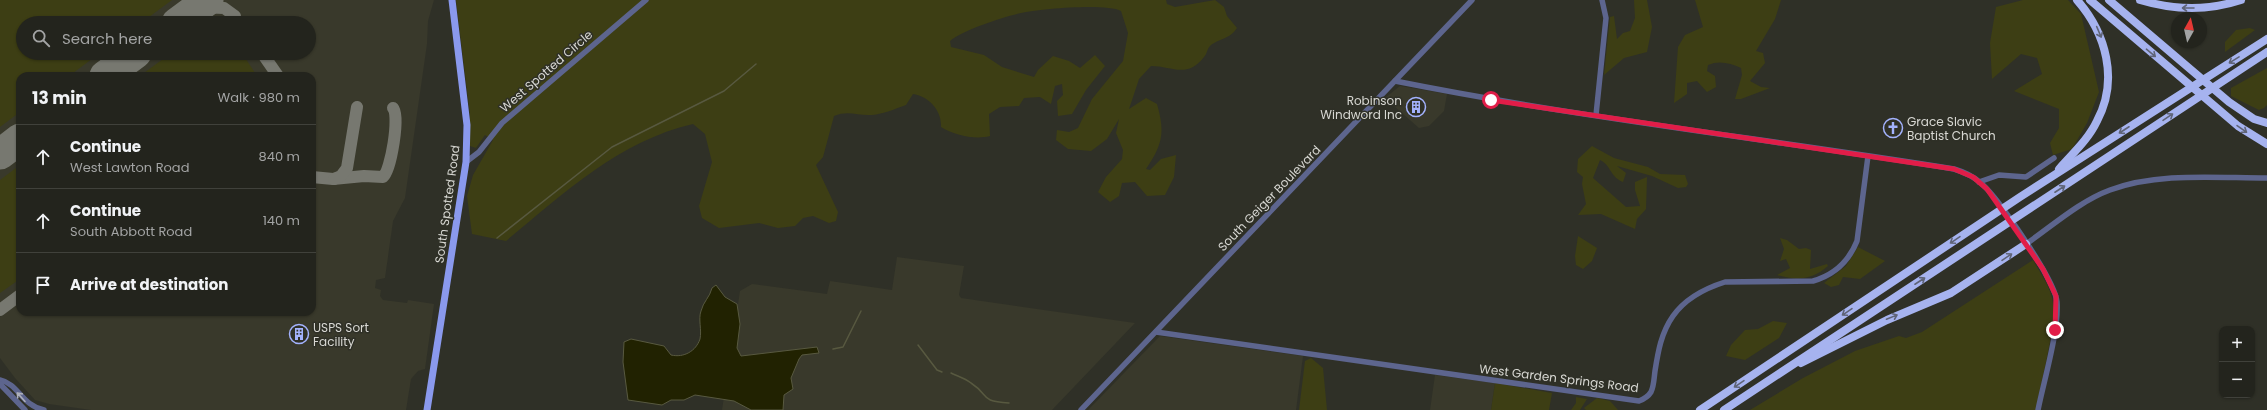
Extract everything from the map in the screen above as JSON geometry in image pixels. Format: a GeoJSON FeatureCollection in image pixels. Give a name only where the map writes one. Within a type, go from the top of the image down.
{"type":"FeatureCollection","features":[{"type":"Feature","properties":{"kind":"highway"},"geometry":{"type":"LineString","coordinates":[[2051,177],[2090,133],[2101,114],[2107,88],[2108,66],[2101,36],[2088,13],[2077,0]]}},
{"type":"Feature","properties":{"kind":"highway"},"geometry":{"type":"LineString","coordinates":[[2090,0],[2219,111],[2238,126],[2267,144]]}},
{"type":"Feature","properties":{"kind":"highway"},"geometry":{"type":"LineString","coordinates":[[2109,0],[2229,102],[2254,119],[2267,123]]}},
{"type":"Feature","properties":{"kind":"highway"},"geometry":{"type":"LineString","coordinates":[[2140,0],[2189,8],[2214,6],[2241,0]]}},
{"type":"Feature","properties":{"kind":"highway"},"geometry":{"type":"LineString","coordinates":[[1700,410],[2020,197],[2267,39]]}},
{"type":"Feature","properties":{"kind":"highway"},"geometry":{"type":"LineString","coordinates":[[1724,410],[2255,60],[2267,54]]}},
{"type":"Feature","properties":{"kind":"highway"},"geometry":{"type":"LineString","coordinates":[[1782,371],[1810,360],[1887,320],[1951,293],[2026,244]]}},
{"type":"Feature","properties":{"kind":"main road","name":"South Spotted Road"},"geometry":{"type":"LineString","coordinates":[[427,410],[466,162],[467,125],[452,0]]}},
{"type":"Feature","properties":{"kind":"street","name":"West Spotted Circle"},"geometry":{"type":"LineString","coordinates":[[466,162],[479,152],[502,123],[646,0]]}},
{"type":"Feature","properties":{"kind":"street","name":"South Geiger Boulevard"},"geometry":{"type":"LineString","coordinates":[[1081,410],[1472,0]]}},
{"type":"Feature","properties":{"kind":"street"},"geometry":{"type":"LineString","coordinates":[[1596,115],[1606,18],[1602,0]]}},
{"type":"Feature","properties":{"kind":"street"},"geometry":{"type":"LineString","coordinates":[[1395,81],[1491,100],[1954,169],[1964,172],[1980,182],[2026,244],[2053,286],[2057,307],[2055,330],[2038,410]]}},
{"type":"Feature","properties":{"kind":"street","name":"West Garden Springs Road"},"geometry":{"type":"LineString","coordinates":[[1156,332],[1639,401],[1647,397],[1652,390],[1659,349],[1667,325],[1679,308],[1700,293],[1725,282],[1813,281],[1827,276],[1843,264],[1854,249],[1857,241],[1868,156]]}},
{"type":"Feature","properties":{"kind":"street"},"geometry":{"type":"LineString","coordinates":[[1980,182],[1999,175],[2026,177],[2054,158]]}},
{"type":"Feature","properties":{"kind":"street"},"geometry":{"type":"LineString","coordinates":[[2026,244],[2101,194],[2127,185],[2173,179],[2267,178]]}},
{"type":"Feature","properties":{"kind":"street"},"geometry":{"type":"LineString","coordinates":[[0,380],[10,384],[27,403],[44,410]]}},
{"type":"Feature","properties":{"kind":"street"},"geometry":{"type":"LineString","coordinates":[[0,384],[25,410]]}},
{"type":"Feature","properties":{"kind":"shaded area"},"geometry":{"type":"Polygon","coordinates":[[[0,0],[434,0],[428,21],[427,44],[405,198],[393,221],[385,278],[376,280],[375,288],[381,290],[380,296],[383,300],[407,303],[408,300],[434,304],[425,369],[418,371],[411,379],[406,410],[91,410],[49,404],[35,400],[15,378],[0,358],[0,0]]]}},
{"type":"Feature","properties":{"kind":"shaded area"},"geometry":{"type":"Polygon","coordinates":[[[0,0],[172,0],[150,16],[16,16],[16,60],[91,60],[74,72],[16,72],[16,115],[0,127],[0,0]]]}},
{"type":"Feature","properties":{"kind":"shaded area"},"geometry":{"type":"Polygon","coordinates":[[[456,0],[1166,0],[1167,4],[1175,7],[1215,0],[1224,7],[1227,16],[1237,28],[1231,35],[1210,46],[1204,57],[1192,68],[1179,70],[1151,66],[1139,79],[1129,109],[1146,98],[1157,104],[1162,130],[1159,145],[1146,169],[1150,170],[1161,159],[1176,155],[1174,177],[1165,195],[1147,196],[1135,182],[1122,183],[1119,196],[1110,202],[1098,192],[1106,177],[1122,159],[1123,150],[1116,133],[1119,119],[1107,139],[1091,151],[1068,149],[1056,140],[1057,130],[1069,132],[1078,128],[1092,99],[1123,61],[1128,33],[1121,11],[1102,7],[1057,8],[1030,11],[984,24],[973,28],[950,41],[951,47],[984,55],[1002,67],[1034,77],[1038,70],[1053,56],[1069,61],[1080,68],[1095,55],[1105,66],[1086,90],[1072,114],[1058,116],[1057,101],[1063,95],[1062,84],[1055,86],[1051,104],[1040,97],[1024,98],[1019,106],[1000,107],[989,114],[990,136],[984,137],[965,136],[941,127],[939,115],[933,105],[919,95],[913,94],[906,105],[885,112],[872,115],[844,113],[834,116],[823,157],[816,165],[838,212],[836,221],[829,223],[813,216],[803,218],[795,226],[778,228],[759,223],[719,228],[702,218],[699,206],[712,162],[705,134],[693,124],[666,132],[616,156],[593,171],[549,205],[506,241],[472,234],[467,196],[473,175],[493,140],[485,135],[476,148],[470,146],[470,115],[456,0]]]}},
{"type":"Feature","properties":{"kind":"shaded area"},"geometry":{"type":"Polygon","coordinates":[[[1634,0],[1647,0],[1652,27],[1647,52],[1624,58],[1604,75],[1610,17],[1614,16],[1617,39],[1623,33],[1630,31],[1635,18],[1634,0]]]}},
{"type":"Feature","properties":{"kind":"shaded area"},"geometry":{"type":"Polygon","coordinates":[[[1695,0],[1781,0],[1775,19],[1756,51],[1763,53],[1765,63],[1750,81],[1761,87],[1770,88],[1741,99],[1735,99],[1742,75],[1741,68],[1720,62],[1712,63],[1708,65],[1707,71],[1715,76],[1716,87],[1707,92],[1697,81],[1687,83],[1687,94],[1674,103],[1678,47],[1685,35],[1703,27],[1695,0]]]}},
{"type":"Feature","properties":{"kind":"shaded area"},"geometry":{"type":"Polygon","coordinates":[[[2023,0],[2068,0],[2081,14],[2099,92],[2087,123],[2072,149],[2053,155],[2050,143],[2059,128],[2059,109],[2014,91],[2042,74],[2037,58],[2021,54],[1992,79],[1990,43],[1996,7],[2023,0]]]}},
{"type":"Feature","properties":{"kind":"shaded area"},"geometry":{"type":"Polygon","coordinates":[[[2250,28],[2255,30],[2225,52],[2225,42],[2236,30],[2250,28]]]}},
{"type":"Feature","properties":{"kind":"shaded area"},"geometry":{"type":"Polygon","coordinates":[[[162,60],[247,60],[254,72],[145,72],[162,60]]]}},
{"type":"Feature","properties":{"kind":"shaded area"},"geometry":{"type":"Polygon","coordinates":[[[2267,68],[2267,105],[2264,108],[2259,110],[2231,96],[2231,88],[2267,68]]]}},
{"type":"Feature","properties":{"kind":"shaded area"},"geometry":{"type":"Polygon","coordinates":[[[1400,86],[1447,94],[1444,111],[1429,126],[1419,128],[1385,98],[1400,86]]]}},
{"type":"Feature","properties":{"kind":"shaded area"},"geometry":{"type":"Polygon","coordinates":[[[1592,146],[1614,158],[1648,167],[1660,174],[1685,175],[1688,184],[1686,187],[1678,188],[1652,176],[1617,166],[1626,173],[1623,182],[1615,177],[1604,162],[1600,160],[1593,178],[1626,207],[1640,206],[1635,190],[1635,182],[1647,177],[1646,209],[1637,219],[1635,229],[1601,214],[1578,215],[1586,204],[1582,184],[1583,177],[1577,172],[1578,159],[1592,146]]]}},
{"type":"Feature","properties":{"kind":"shaded area"},"geometry":{"type":"Polygon","coordinates":[[[16,168],[16,282],[0,293],[0,180],[16,168]]]}},
{"type":"Feature","properties":{"kind":"shaded area"},"geometry":{"type":"Polygon","coordinates":[[[1578,236],[1597,248],[1592,261],[1583,269],[1576,265],[1575,256],[1578,236]]]}},
{"type":"Feature","properties":{"kind":"shaded area"},"geometry":{"type":"Polygon","coordinates":[[[1780,238],[1787,240],[1799,249],[1806,248],[1811,250],[1810,269],[1827,264],[1828,266],[1810,277],[1791,278],[1777,275],[1790,268],[1786,259],[1780,261],[1784,249],[1780,238]]]}},
{"type":"Feature","properties":{"kind":"shaded area"},"geometry":{"type":"Polygon","coordinates":[[[1858,247],[1885,261],[1860,279],[1843,277],[1839,285],[1831,287],[1824,283],[1846,266],[1858,247]]]}},
{"type":"Feature","properties":{"kind":"shaded area"},"geometry":{"type":"Polygon","coordinates":[[[897,257],[964,266],[959,295],[961,298],[1135,323],[1052,410],[722,410],[740,291],[752,284],[827,294],[830,281],[892,290],[897,257]]]}},
{"type":"Feature","properties":{"kind":"shaded area"},"geometry":{"type":"Polygon","coordinates":[[[2033,260],[2048,287],[2053,304],[2050,342],[2036,410],[1750,410],[1803,378],[1855,351],[1899,336],[1906,338],[1922,332],[2033,260]]]}},
{"type":"Feature","properties":{"kind":"shaded area"},"geometry":{"type":"Polygon","coordinates":[[[716,285],[725,297],[737,304],[740,324],[737,348],[741,356],[817,347],[819,353],[802,355],[799,359],[791,378],[793,389],[784,395],[783,410],[751,410],[734,401],[695,395],[684,400],[671,400],[662,405],[628,400],[623,362],[624,342],[631,339],[664,346],[671,355],[676,356],[689,353],[696,347],[700,339],[701,311],[712,288],[716,285]]]}},
{"type":"Feature","properties":{"kind":"shaded area"},"geometry":{"type":"Polygon","coordinates":[[[1773,321],[1787,323],[1779,338],[1745,360],[1726,356],[1731,345],[1745,330],[1758,329],[1773,321]]]}},
{"type":"Feature","properties":{"kind":"shaded area"},"geometry":{"type":"Polygon","coordinates":[[[1160,336],[1303,356],[1296,410],[1088,410],[1160,336]]]}},
{"type":"Feature","properties":{"kind":"shaded area"},"geometry":{"type":"Polygon","coordinates":[[[1311,358],[1323,368],[1327,410],[1299,410],[1305,361],[1311,358]]]}},
{"type":"Feature","properties":{"kind":"shaded area"},"geometry":{"type":"Polygon","coordinates":[[[1435,375],[1495,383],[1491,410],[1430,410],[1435,375]]]}},
{"type":"Feature","properties":{"kind":"shaded area"},"geometry":{"type":"Polygon","coordinates":[[[1495,383],[1552,393],[1549,410],[1491,410],[1495,383]]]}},
{"type":"Feature","properties":{"kind":"shaded area"},"geometry":{"type":"Polygon","coordinates":[[[1576,397],[1587,399],[1580,410],[1571,410],[1576,403],[1576,397]]]}},
{"type":"Feature","properties":{"kind":"shaded area"},"geometry":{"type":"Polygon","coordinates":[[[1597,398],[1610,401],[1618,410],[1586,410],[1584,408],[1597,398]]]}},
{"type":"Feature","properties":{"kind":"waterway"},"geometry":{"type":"LineString","coordinates":[[497,238],[612,147],[724,91],[756,64]]}},
{"type":"Feature","properties":{"kind":"waterway"},"geometry":{"type":"LineString","coordinates":[[833,349],[843,347],[861,311]]}},
{"type":"Feature","properties":{"kind":"waterway"},"geometry":{"type":"LineString","coordinates":[[918,345],[937,370],[942,372]]}},
{"type":"Feature","properties":{"kind":"waterway"},"geometry":{"type":"LineString","coordinates":[[951,373],[969,381],[989,399],[1009,403]]}},
{"type":"Feature","properties":{"kind":"taxiway"},"geometry":{"type":"LineString","coordinates":[[199,7],[224,8],[235,16]]}},
{"type":"Feature","properties":{"kind":"taxiway"},"geometry":{"type":"LineString","coordinates":[[267,60],[275,72]]}},
{"type":"Feature","properties":{"kind":"taxiway"},"geometry":{"type":"LineString","coordinates":[[334,179],[341,176],[347,168],[357,107]]}},
{"type":"Feature","properties":{"kind":"taxiway"},"geometry":{"type":"LineString","coordinates":[[316,177],[333,179],[364,176],[383,177],[389,164],[394,143],[396,121],[393,108]]}},
{"type":"Feature","properties":{"kind":"taxiway"},"geometry":{"type":"LineString","coordinates":[[0,310],[16,298]]}},
{"type":"Feature","properties":{"kind":"runway"},"geometry":{"type":"LineString","coordinates":[[186,16],[208,0]]}},
{"type":"Feature","properties":{"kind":"runway"},"geometry":{"type":"LineString","coordinates":[[110,72],[127,60]]}},
{"type":"Feature","properties":{"kind":"runway"},"geometry":{"type":"LineString","coordinates":[[0,154],[16,142]]}},
{"type":"Feature","properties":{"kind":"place","name":"Robinson Windword Inc"},"geometry":{"type":"Point","coordinates":[1416,107]}},
{"type":"Feature","properties":{"kind":"place","name":"Grace Slavic Baptist Church"},"geometry":{"type":"Point","coordinates":[1893,128]}},
{"type":"Feature","properties":{"kind":"place","name":"USPS Sort Facility"},"geometry":{"type":"Point","coordinates":[299,334]}},
{"type":"Feature","properties":{"kind":"route"},"geometry":{"type":"LineString","coordinates":[[1491,100],[1864,155],[1954,169],[1964,172],[1980,182],[1987,189],[2048,277],[2056,296],[2057,307],[2055,330]]}}]}
